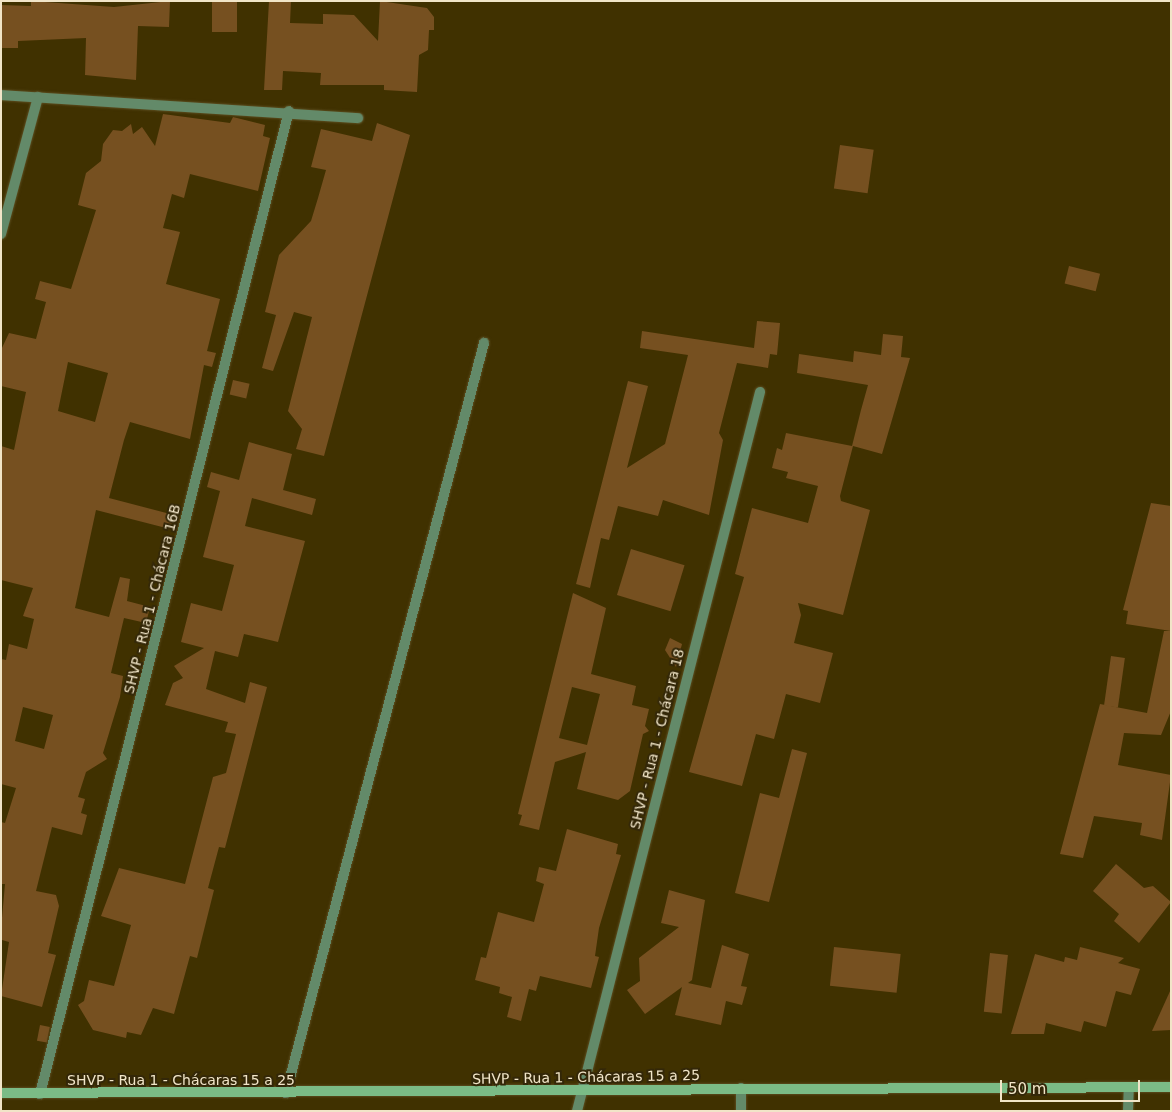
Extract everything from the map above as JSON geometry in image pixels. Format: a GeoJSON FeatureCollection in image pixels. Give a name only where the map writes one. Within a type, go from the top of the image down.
{"type":"FeatureCollection","features":[{"type":"Feature","properties":{"kind":"street"},"geometry":{"type":"LineString","coordinates":[[1,95],[289,111],[358,118]]}},
{"type":"Feature","properties":{"kind":"street"},"geometry":{"type":"LineString","coordinates":[[1,234],[38,97]]}},
{"type":"Feature","properties":{"kind":"street","name":"SHVP - Rua 1 - Chácara 16B"},"geometry":{"type":"LineString","coordinates":[[40,1094],[289,111]]}},
{"type":"Feature","properties":{"kind":"street"},"geometry":{"type":"LineString","coordinates":[[286,1093],[484,343]]}},
{"type":"Feature","properties":{"kind":"street","name":"SHVP - Rua 1 - Chácara 18"},"geometry":{"type":"LineString","coordinates":[[577,1111],[580,1091],[760,392]]}},
{"type":"Feature","properties":{"kind":"street","name":"SHVP - Rua 1 - Chácaras 15 a 25"},"geometry":{"type":"LineString","coordinates":[[1,1093],[1171,1087]]}},
{"type":"Feature","properties":{"kind":"street"},"geometry":{"type":"LineString","coordinates":[[741,1088],[741,1111]]}},
{"type":"Feature","properties":{"kind":"street"},"geometry":{"type":"LineString","coordinates":[[1128,1111],[1129,1088]]}},
{"type":"Feature","properties":{"kind":"building"},"geometry":{"type":"Polygon","coordinates":[[[31,1],[114,7],[170,1],[169,27],[138,26],[136,80],[85,75],[86,38],[18,41],[18,48],[1,48],[1,5],[31,6],[31,1]]]}},
{"type":"Feature","properties":{"kind":"building"},"geometry":{"type":"Polygon","coordinates":[[[212,1],[237,1],[237,32],[212,32],[212,1]]]}},
{"type":"Feature","properties":{"kind":"building"},"geometry":{"type":"Polygon","coordinates":[[[269,1],[291,1],[290,23],[323,24],[323,14],[354,15],[378,41],[380,1],[427,8],[434,17],[434,30],[429,30],[428,50],[419,55],[417,92],[384,90],[384,85],[320,85],[321,73],[283,71],[282,90],[264,90],[269,1]]]}},
{"type":"Feature","properties":{"kind":"building"},"geometry":{"type":"Polygon","coordinates":[[[163,114],[230,123],[233,117],[265,125],[263,136],[270,138],[258,191],[190,174],[184,198],[172,194],[163,228],[180,232],[166,284],[220,299],[207,351],[216,353],[212,367],[204,365],[190,439],[130,422],[124,440],[109,498],[174,515],[170,529],[96,510],[75,608],[109,617],[120,577],[130,579],[127,601],[150,607],[146,623],[124,618],[111,673],[123,676],[120,697],[103,753],[107,759],[86,772],[78,797],[85,799],[81,813],[87,815],[82,835],[52,827],[36,891],[56,895],[59,906],[48,953],[56,955],[42,1007],[1,996],[9,942],[2,940],[1,929],[5,884],[1,884],[1,822],[5,823],[16,788],[1,784],[1,659],[6,660],[9,644],[27,649],[34,619],[23,616],[33,588],[1,580],[1,446],[14,450],[26,392],[1,386],[1,350],[9,333],[36,339],[46,302],[35,299],[40,281],[71,289],[96,210],[78,205],[86,173],[101,161],[103,144],[113,130],[122,131],[131,124],[133,134],[142,127],[155,146],[163,114]],[[68,362],[58,411],[95,422],[108,373],[68,362]],[[23,707],[15,741],[44,749],[53,715],[23,707]]]}},
{"type":"Feature","properties":{"kind":"building"},"geometry":{"type":"Polygon","coordinates":[[[377,123],[410,135],[324,456],[296,449],[302,429],[288,411],[312,317],[294,312],[273,371],[262,368],[276,315],[265,312],[279,255],[311,221],[326,170],[311,167],[321,129],[372,141],[377,123]]]}},
{"type":"Feature","properties":{"kind":"building"},"geometry":{"type":"Polygon","coordinates":[[[840,145],[874,150],[868,193],[834,189],[840,145]]]}},
{"type":"Feature","properties":{"kind":"building"},"geometry":{"type":"Polygon","coordinates":[[[1069,266],[1100,274],[1096,291],[1065,283],[1069,266]]]}},
{"type":"Feature","properties":{"kind":"building"},"geometry":{"type":"Polygon","coordinates":[[[757,321],[780,323],[777,355],[770,354],[768,368],[737,363],[719,433],[723,440],[709,515],[663,500],[658,516],[618,506],[609,540],[601,538],[590,588],[576,584],[628,381],[648,386],[627,468],[665,444],[688,355],[640,348],[642,331],[754,348],[757,321]]]}},
{"type":"Feature","properties":{"kind":"building"},"geometry":{"type":"Polygon","coordinates":[[[883,334],[903,336],[901,357],[910,358],[882,454],[853,446],[840,496],[841,501],[870,510],[843,615],[798,603],[801,615],[794,643],[833,653],[820,703],[786,694],[774,739],[756,734],[742,786],[689,772],[744,577],[735,574],[752,508],[808,523],[818,486],[786,478],[788,472],[772,468],[777,448],[782,450],[786,433],[852,446],[868,385],[797,373],[799,354],[853,362],[854,351],[881,355],[883,334]]]}},
{"type":"Feature","properties":{"kind":"building"},"geometry":{"type":"Polygon","coordinates":[[[233,380],[250,384],[246,398],[230,395],[233,380]]]}},
{"type":"Feature","properties":{"kind":"building"},"geometry":{"type":"Polygon","coordinates":[[[249,442],[292,454],[283,490],[316,499],[312,515],[252,498],[245,526],[305,541],[278,642],[244,634],[238,657],[215,651],[206,689],[245,703],[250,682],[267,687],[225,848],[219,847],[208,888],[214,890],[197,958],[190,956],[174,1014],[153,1008],[141,1035],[127,1032],[126,1038],[93,1030],[78,1005],[84,1001],[89,980],[114,986],[131,925],[101,916],[119,868],[185,884],[213,777],[226,773],[236,734],[225,732],[228,722],[165,705],[173,683],[183,678],[174,666],[204,648],[181,642],[191,603],[222,611],[234,565],[203,557],[220,491],[207,487],[211,472],[239,480],[249,442]]]}},
{"type":"Feature","properties":{"kind":"building"},"geometry":{"type":"Polygon","coordinates":[[[1151,503],[1171,506],[1171,631],[1126,624],[1128,611],[1123,610],[1151,503]]]}},
{"type":"Feature","properties":{"kind":"building"},"geometry":{"type":"Polygon","coordinates":[[[631,549],[685,565],[671,611],[617,595],[631,549]]]}},
{"type":"Feature","properties":{"kind":"building"},"geometry":{"type":"Polygon","coordinates":[[[573,593],[606,608],[591,674],[636,686],[632,705],[649,709],[645,726],[649,731],[643,734],[630,791],[618,800],[577,789],[586,752],[555,762],[539,830],[519,825],[522,815],[518,814],[573,593]],[[572,687],[559,738],[587,745],[600,694],[572,687]]]}},
{"type":"Feature","properties":{"kind":"building"},"geometry":{"type":"Polygon","coordinates":[[[1164,631],[1171,631],[1171,711],[1161,735],[1124,733],[1118,765],[1171,775],[1162,840],[1140,835],[1142,823],[1094,816],[1083,858],[1060,854],[1100,704],[1147,713],[1164,631]]]}},
{"type":"Feature","properties":{"kind":"building"},"geometry":{"type":"Polygon","coordinates":[[[670,638],[682,644],[676,667],[665,650],[670,638]]]}},
{"type":"Feature","properties":{"kind":"building"},"geometry":{"type":"Polygon","coordinates":[[[1111,656],[1125,658],[1118,707],[1104,706],[1111,656]]]}},
{"type":"Feature","properties":{"kind":"building"},"geometry":{"type":"Polygon","coordinates":[[[792,749],[807,753],[769,902],[735,893],[760,793],[779,798],[792,749]]]}},
{"type":"Feature","properties":{"kind":"building"},"geometry":{"type":"Polygon","coordinates":[[[567,829],[618,844],[616,854],[621,855],[599,928],[595,956],[599,957],[591,988],[540,976],[536,991],[529,989],[521,1021],[507,1017],[512,997],[499,993],[500,987],[475,980],[481,957],[486,958],[498,912],[534,922],[544,884],[536,881],[539,867],[556,871],[567,829]]]}},
{"type":"Feature","properties":{"kind":"building"},"geometry":{"type":"Polygon","coordinates":[[[1116,864],[1144,888],[1153,886],[1171,902],[1139,943],[1114,921],[1119,914],[1093,891],[1116,864]]]}},
{"type":"Feature","properties":{"kind":"building"},"geometry":{"type":"Polygon","coordinates":[[[669,890],[705,900],[692,980],[688,983],[711,988],[722,945],[749,954],[741,986],[747,987],[742,1005],[726,1001],[721,1025],[675,1015],[682,987],[645,1014],[627,990],[640,981],[639,958],[679,927],[661,923],[669,890]]]}},
{"type":"Feature","properties":{"kind":"building"},"geometry":{"type":"Polygon","coordinates":[[[834,947],[901,954],[897,993],[830,986],[834,947]]]}},
{"type":"Feature","properties":{"kind":"building"},"geometry":{"type":"Polygon","coordinates":[[[1080,947],[1124,958],[1118,963],[1140,969],[1131,995],[1116,991],[1106,1027],[1084,1021],[1081,1032],[1046,1023],[1044,1034],[1011,1034],[1035,954],[1064,962],[1065,957],[1077,960],[1080,947]]]}},
{"type":"Feature","properties":{"kind":"building"},"geometry":{"type":"Polygon","coordinates":[[[990,953],[1008,955],[1002,1014],[984,1012],[990,953]]]}},
{"type":"Feature","properties":{"kind":"building"},"geometry":{"type":"Polygon","coordinates":[[[1171,989],[1171,1030],[1152,1031],[1171,989]]]}},
{"type":"Feature","properties":{"kind":"building"},"geometry":{"type":"Polygon","coordinates":[[[40,1025],[50,1027],[47,1043],[37,1041],[40,1025]]]}}]}
